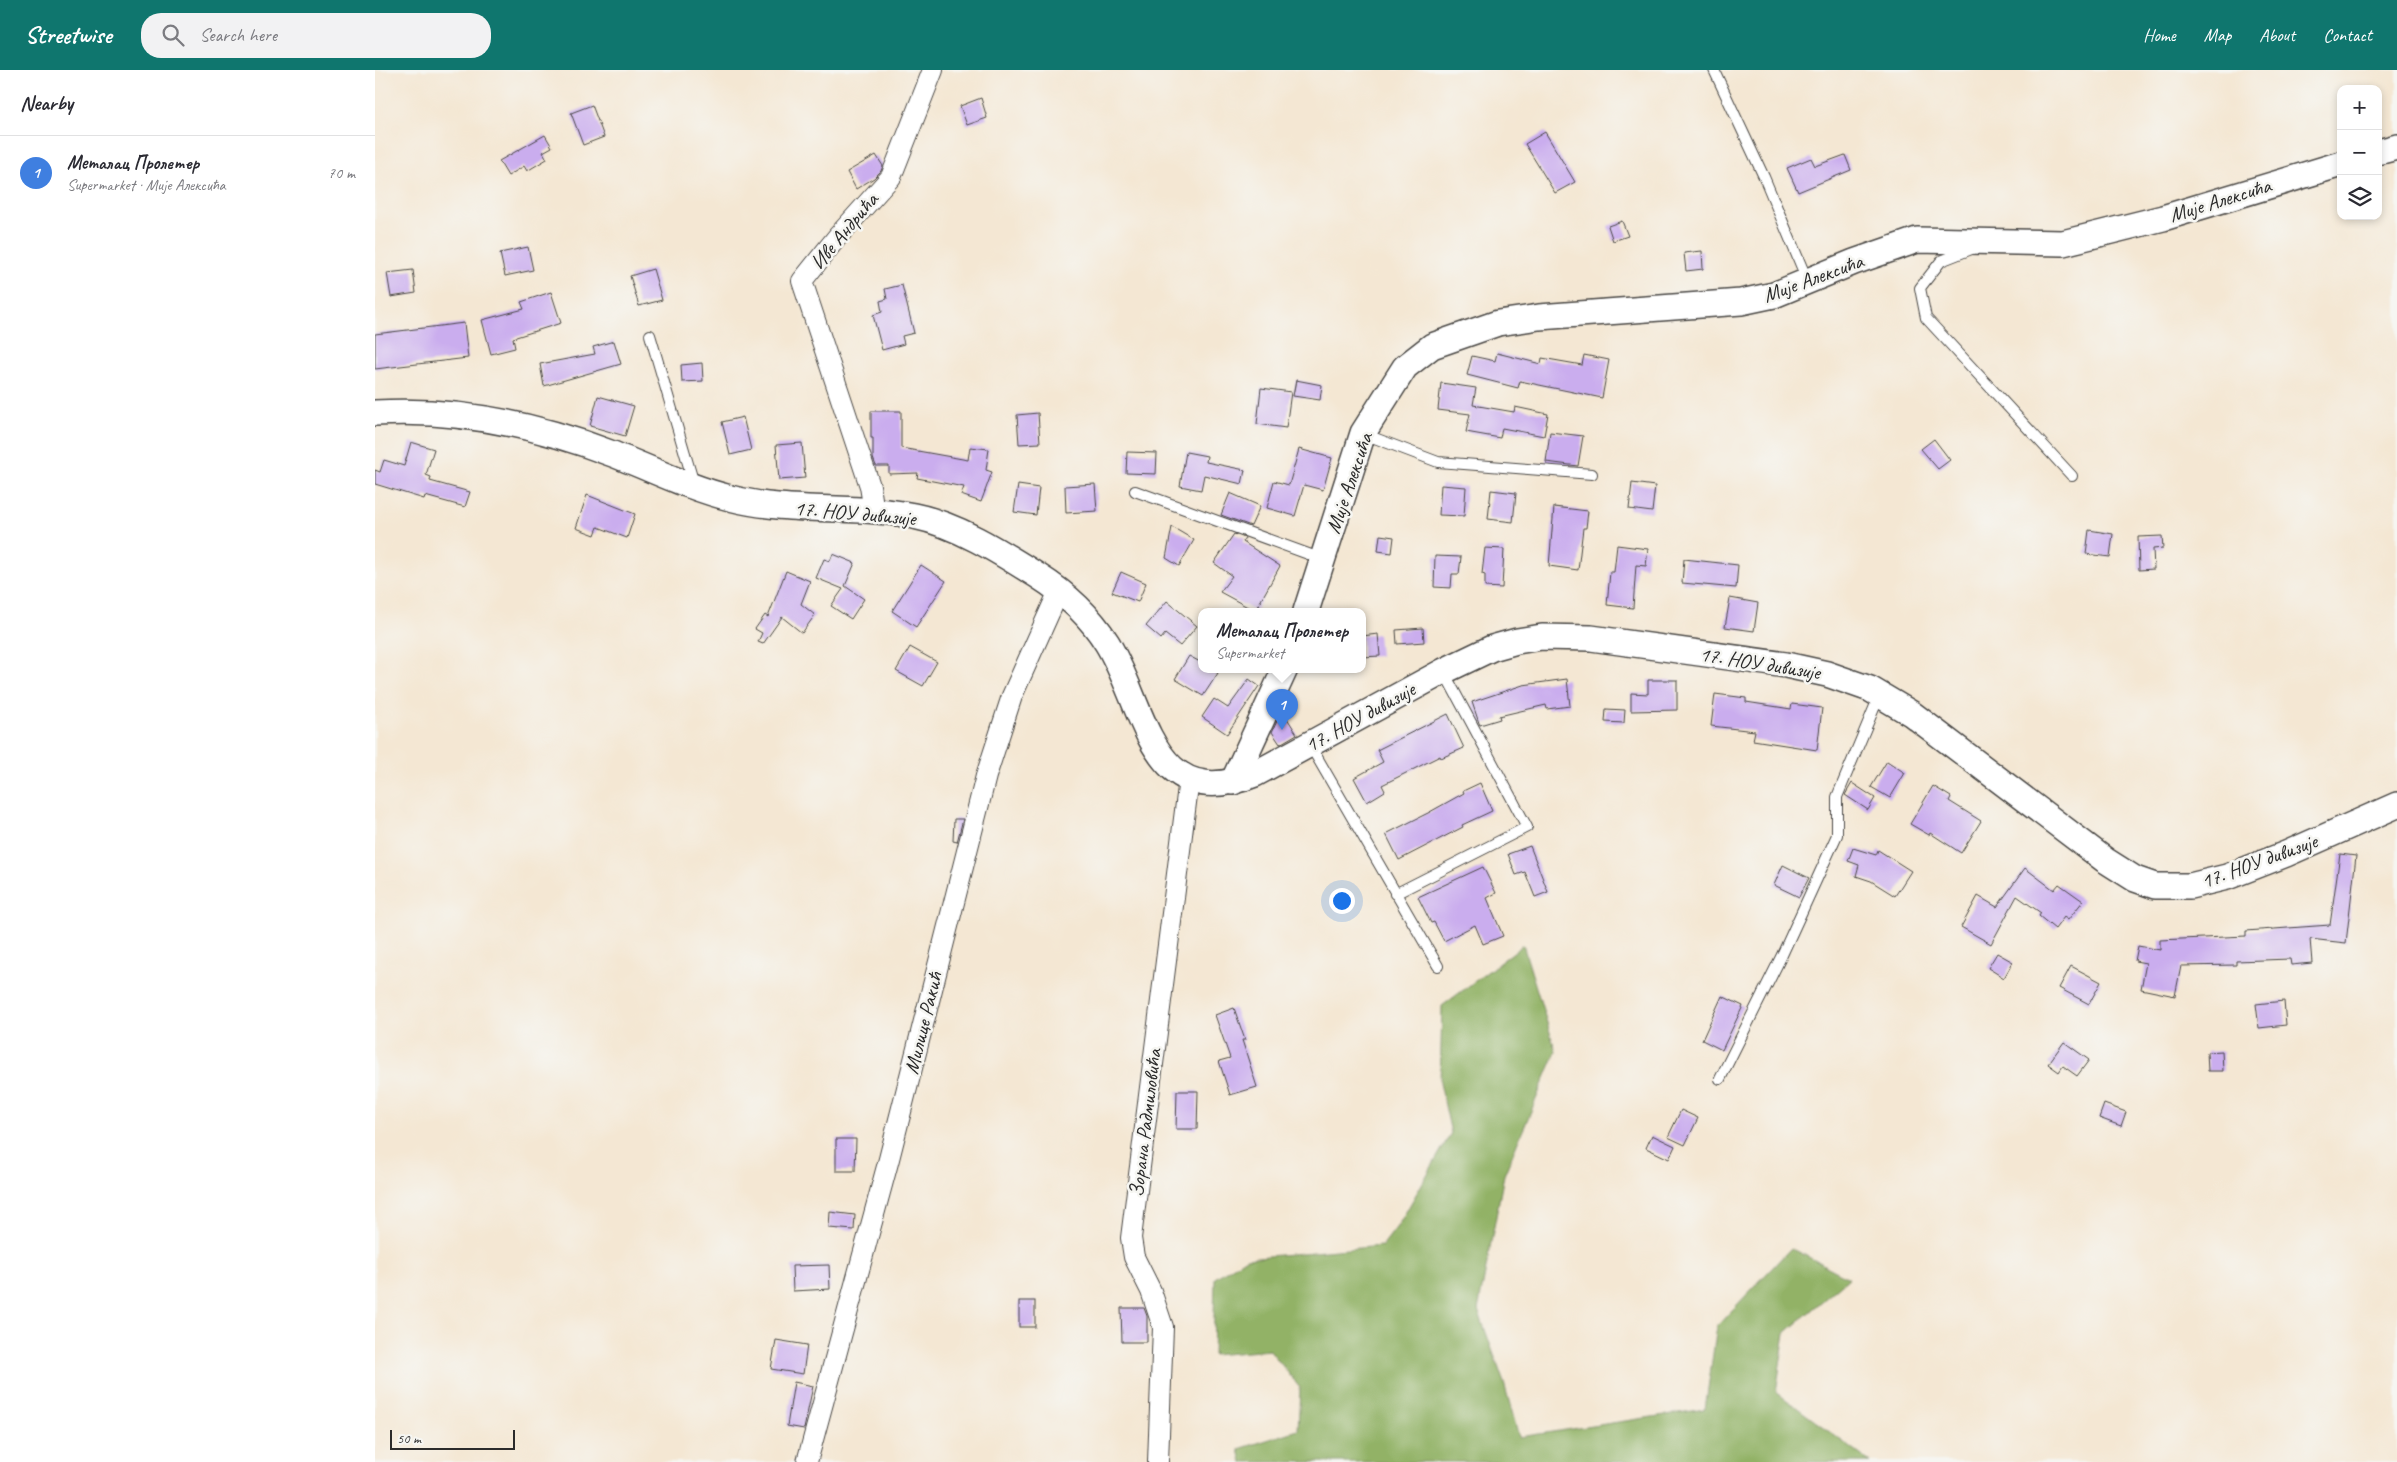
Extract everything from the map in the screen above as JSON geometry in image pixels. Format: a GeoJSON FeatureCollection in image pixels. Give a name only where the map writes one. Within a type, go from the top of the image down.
{"type":"FeatureCollection","features":[{"type":"Feature","properties":{"kind":"street","name":"Иве Андрића"},"geometry":{"type":"LineString","coordinates":[[874,512],[870,486],[802,281],[838,236],[891,177],[933,70]]}},
{"type":"Feature","properties":{"kind":"street"},"geometry":{"type":"LineString","coordinates":[[2382,151],[2397,146]]}},
{"type":"Feature","properties":{"kind":"street","name":"Мије Алексића"},"geometry":{"type":"LineString","coordinates":[[1307,608],[1363,433],[1405,367],[1432,346],[1498,323],[1539,317],[1741,302],[1774,295],[1855,262],[1917,240],[2063,243],[2163,218],[2337,165]]}},
{"type":"Feature","properties":{"kind":"street","name":"17. НОУ дивизије"},"geometry":{"type":"LineString","coordinates":[[375,413],[441,413],[490,418],[586,444],[695,488],[763,505],[815,510],[874,512],[922,518],[955,530],[998,552],[1059,591],[1086,616],[1106,642],[1123,675],[1150,739],[1161,758],[1189,779],[1212,784],[1233,782],[1265,770],[1444,671],[1492,648],[1517,640],[1552,636],[1576,636],[1786,665],[1844,679],[1881,694],[1912,714],[2105,860],[2135,879],[2155,886],[2190,886],[2227,877],[2397,805]]}},
{"type":"Feature","properties":{"kind":"street","name":"Милице Ракић"},"geometry":{"type":"LineString","coordinates":[[807,1462],[892,1149],[986,776],[1015,689],[1059,591]]}},
{"type":"Feature","properties":{"kind":"street"},"geometry":{"type":"LineString","coordinates":[[1233,782],[1283,673]]}},
{"type":"Feature","properties":{"kind":"street","name":"Зорана Радмиловића"},"geometry":{"type":"LineString","coordinates":[[1158,1462],[1163,1327],[1151,1290],[1134,1257],[1131,1238],[1189,779]]}},
{"type":"Feature","properties":{"kind":"lane"},"geometry":{"type":"LineString","coordinates":[[1714,70],[1764,177],[1808,282]]}},
{"type":"Feature","properties":{"kind":"lane"},"geometry":{"type":"LineString","coordinates":[[1991,242],[1941,261],[1920,288],[1926,318],[2072,476]]}},
{"type":"Feature","properties":{"kind":"lane"},"geometry":{"type":"LineString","coordinates":[[650,335],[695,488]]}},
{"type":"Feature","properties":{"kind":"lane"},"geometry":{"type":"LineString","coordinates":[[1363,433],[1438,462],[1592,474]]}},
{"type":"Feature","properties":{"kind":"lane","name":"Мије Алексића"},"geometry":{"type":"LineString","coordinates":[[1135,491],[1323,560]]}},
{"type":"Feature","properties":{"kind":"lane"},"geometry":{"type":"LineString","coordinates":[[1395,894],[1527,826],[1444,671]]}},
{"type":"Feature","properties":{"kind":"lane"},"geometry":{"type":"LineString","coordinates":[[1721,1079],[1782,955],[1837,835],[1837,797],[1881,694]]}},
{"type":"Feature","properties":{"kind":"lane"},"geometry":{"type":"LineString","coordinates":[[1310,745],[1437,966]]}},
{"type":"Feature","properties":{"kind":"green space"},"geometry":{"type":"Polygon","coordinates":[[[1523,945],[1556,1052],[1504,1175],[1478,1310],[1504,1383],[1519,1437],[1705,1409],[1717,1326],[1791,1248],[1849,1278],[1785,1333],[1776,1392],[1870,1462],[1242,1462],[1239,1449],[1298,1430],[1300,1388],[1270,1350],[1213,1355],[1215,1278],[1246,1258],[1382,1246],[1399,1224],[1451,1133],[1440,1083],[1442,1006],[1523,945]]]}},
{"type":"Feature","properties":{"kind":"building"},"geometry":{"type":"Polygon","coordinates":[[[981,98],[987,118],[967,125],[960,106],[981,98]]]}},
{"type":"Feature","properties":{"kind":"building"},"geometry":{"type":"Polygon","coordinates":[[[592,105],[604,137],[583,145],[571,113],[592,105]]]}},
{"type":"Feature","properties":{"kind":"building"},"geometry":{"type":"Polygon","coordinates":[[[1545,132],[1575,182],[1555,193],[1525,144],[1545,132]]]}},
{"type":"Feature","properties":{"kind":"building"},"geometry":{"type":"Polygon","coordinates":[[[545,135],[552,147],[543,152],[547,159],[527,171],[524,166],[508,176],[499,161],[545,135]]]}},
{"type":"Feature","properties":{"kind":"building"},"geometry":{"type":"Polygon","coordinates":[[[876,155],[883,166],[881,171],[874,178],[856,189],[847,172],[876,155]]]}},
{"type":"Feature","properties":{"kind":"building"},"geometry":{"type":"Polygon","coordinates":[[[1845,155],[1851,170],[1798,192],[1787,168],[1811,158],[1815,166],[1845,155]]]}},
{"type":"Feature","properties":{"kind":"building"},"geometry":{"type":"Polygon","coordinates":[[[1622,221],[1628,236],[1613,241],[1608,226],[1622,221]]]}},
{"type":"Feature","properties":{"kind":"building"},"geometry":{"type":"Polygon","coordinates":[[[528,247],[533,270],[505,276],[500,253],[528,247]]]}},
{"type":"Feature","properties":{"kind":"building"},"geometry":{"type":"Polygon","coordinates":[[[1702,251],[1703,269],[1686,271],[1684,253],[1702,251]]]}},
{"type":"Feature","properties":{"kind":"building"},"geometry":{"type":"Polygon","coordinates":[[[653,269],[662,300],[639,306],[630,276],[653,269]]]}},
{"type":"Feature","properties":{"kind":"building"},"geometry":{"type":"Polygon","coordinates":[[[413,270],[416,293],[391,297],[387,273],[413,270]]]}},
{"type":"Feature","properties":{"kind":"building"},"geometry":{"type":"Polygon","coordinates":[[[902,285],[914,333],[902,336],[904,344],[882,350],[873,315],[882,312],[880,301],[887,299],[885,289],[902,285]]]}},
{"type":"Feature","properties":{"kind":"building"},"geometry":{"type":"Polygon","coordinates":[[[551,292],[561,323],[513,338],[515,348],[491,354],[482,320],[524,309],[521,302],[551,292]]]}},
{"type":"Feature","properties":{"kind":"building"},"geometry":{"type":"Polygon","coordinates":[[[464,323],[468,358],[375,369],[375,334],[464,323]]]}},
{"type":"Feature","properties":{"kind":"building"},"geometry":{"type":"Polygon","coordinates":[[[614,341],[621,364],[544,386],[540,364],[595,354],[593,347],[614,341]]]}},
{"type":"Feature","properties":{"kind":"building"},"geometry":{"type":"Polygon","coordinates":[[[1497,353],[1541,364],[1542,358],[1582,365],[1584,355],[1609,360],[1602,398],[1520,381],[1518,388],[1467,375],[1472,356],[1495,361],[1497,353]]]}},
{"type":"Feature","properties":{"kind":"building"},"geometry":{"type":"Polygon","coordinates":[[[702,363],[703,381],[682,382],[681,365],[702,363]]]}},
{"type":"Feature","properties":{"kind":"building"},"geometry":{"type":"Polygon","coordinates":[[[1296,380],[1322,385],[1320,400],[1293,396],[1296,380]]]}},
{"type":"Feature","properties":{"kind":"building"},"geometry":{"type":"Polygon","coordinates":[[[1441,383],[1476,388],[1473,405],[1514,412],[1515,407],[1548,414],[1544,436],[1502,428],[1500,438],[1466,432],[1470,414],[1438,410],[1441,383]]]}},
{"type":"Feature","properties":{"kind":"building"},"geometry":{"type":"Polygon","coordinates":[[[1261,388],[1291,392],[1286,428],[1257,424],[1261,388]]]}},
{"type":"Feature","properties":{"kind":"building"},"geometry":{"type":"Polygon","coordinates":[[[598,396],[634,406],[625,436],[590,426],[598,396]]]}},
{"type":"Feature","properties":{"kind":"building"},"geometry":{"type":"Polygon","coordinates":[[[871,411],[901,411],[901,448],[968,460],[970,447],[989,449],[986,470],[992,472],[981,502],[961,495],[964,487],[917,478],[918,473],[889,474],[889,466],[876,466],[873,458],[873,438],[871,438],[871,411]]]}},
{"type":"Feature","properties":{"kind":"building"},"geometry":{"type":"Polygon","coordinates":[[[1038,413],[1040,443],[1019,444],[1017,415],[1038,413]]]}},
{"type":"Feature","properties":{"kind":"building"},"geometry":{"type":"Polygon","coordinates":[[[743,417],[751,450],[730,455],[722,422],[743,417]]]}},
{"type":"Feature","properties":{"kind":"building"},"geometry":{"type":"Polygon","coordinates":[[[1550,432],[1583,436],[1578,466],[1546,462],[1550,432]]]}},
{"type":"Feature","properties":{"kind":"building"},"geometry":{"type":"Polygon","coordinates":[[[1934,439],[1950,460],[1938,469],[1921,449],[1934,439]]]}},
{"type":"Feature","properties":{"kind":"building"},"geometry":{"type":"Polygon","coordinates":[[[411,442],[434,449],[426,475],[431,477],[430,481],[470,492],[465,507],[425,496],[424,499],[375,484],[375,470],[380,472],[384,460],[404,466],[411,442]]]}},
{"type":"Feature","properties":{"kind":"building"},"geometry":{"type":"Polygon","coordinates":[[[802,443],[805,478],[779,480],[776,445],[802,443]]]}},
{"type":"Feature","properties":{"kind":"building"},"geometry":{"type":"Polygon","coordinates":[[[1299,449],[1332,458],[1323,490],[1304,485],[1295,516],[1267,508],[1274,481],[1289,485],[1299,449]]]}},
{"type":"Feature","properties":{"kind":"building"},"geometry":{"type":"Polygon","coordinates":[[[1127,452],[1157,453],[1156,474],[1126,473],[1127,452]]]}},
{"type":"Feature","properties":{"kind":"building"},"geometry":{"type":"Polygon","coordinates":[[[1186,452],[1207,456],[1206,462],[1245,470],[1242,484],[1204,475],[1201,490],[1180,486],[1186,452]]]}},
{"type":"Feature","properties":{"kind":"building"},"geometry":{"type":"Polygon","coordinates":[[[1632,483],[1655,486],[1652,512],[1629,509],[1632,483]]]}},
{"type":"Feature","properties":{"kind":"building"},"geometry":{"type":"Polygon","coordinates":[[[1095,484],[1097,511],[1066,513],[1065,486],[1095,484]]]}},
{"type":"Feature","properties":{"kind":"building"},"geometry":{"type":"Polygon","coordinates":[[[1018,485],[1039,488],[1036,515],[1014,512],[1018,485]]]}},
{"type":"Feature","properties":{"kind":"building"},"geometry":{"type":"Polygon","coordinates":[[[1441,485],[1466,487],[1464,516],[1439,515],[1441,485]]]}},
{"type":"Feature","properties":{"kind":"building"},"geometry":{"type":"Polygon","coordinates":[[[1491,490],[1516,493],[1513,522],[1488,519],[1491,490]]]}},
{"type":"Feature","properties":{"kind":"building"},"geometry":{"type":"Polygon","coordinates":[[[1230,493],[1260,506],[1251,526],[1221,515],[1230,493]]]}},
{"type":"Feature","properties":{"kind":"building"},"geometry":{"type":"Polygon","coordinates":[[[587,495],[635,514],[627,538],[598,527],[595,535],[576,528],[587,495]]]}},
{"type":"Feature","properties":{"kind":"building"},"geometry":{"type":"Polygon","coordinates":[[[1554,507],[1588,511],[1586,528],[1583,528],[1578,570],[1549,566],[1554,507]]]}},
{"type":"Feature","properties":{"kind":"building"},"geometry":{"type":"Polygon","coordinates":[[[1172,527],[1194,540],[1179,566],[1166,558],[1172,527]]]}},
{"type":"Feature","properties":{"kind":"building"},"geometry":{"type":"Polygon","coordinates":[[[2089,530],[2113,534],[2110,557],[2086,554],[2089,530]]]}},
{"type":"Feature","properties":{"kind":"building"},"geometry":{"type":"Polygon","coordinates":[[[1234,534],[1245,538],[1243,542],[1280,566],[1257,608],[1249,608],[1220,592],[1232,576],[1214,563],[1234,534]]]}},
{"type":"Feature","properties":{"kind":"building"},"geometry":{"type":"Polygon","coordinates":[[[1380,535],[1394,537],[1392,553],[1378,551],[1380,535]]]}},
{"type":"Feature","properties":{"kind":"building"},"geometry":{"type":"Polygon","coordinates":[[[2162,536],[2163,548],[2153,549],[2154,569],[2139,570],[2138,537],[2162,536]]]}},
{"type":"Feature","properties":{"kind":"building"},"geometry":{"type":"Polygon","coordinates":[[[1617,545],[1648,549],[1646,566],[1636,565],[1633,608],[1607,605],[1610,572],[1614,572],[1617,545]]]}},
{"type":"Feature","properties":{"kind":"building"},"geometry":{"type":"Polygon","coordinates":[[[1485,548],[1504,549],[1502,588],[1485,587],[1485,575],[1482,574],[1485,548]]]}},
{"type":"Feature","properties":{"kind":"building"},"geometry":{"type":"Polygon","coordinates":[[[833,554],[855,563],[845,586],[864,599],[851,619],[831,606],[843,589],[816,578],[824,559],[830,561],[833,554]]]}},
{"type":"Feature","properties":{"kind":"building"},"geometry":{"type":"Polygon","coordinates":[[[1435,556],[1461,557],[1459,574],[1452,574],[1451,588],[1434,587],[1435,556]]]}},
{"type":"Feature","properties":{"kind":"building"},"geometry":{"type":"Polygon","coordinates":[[[1684,559],[1738,565],[1736,588],[1682,583],[1684,559]]]}},
{"type":"Feature","properties":{"kind":"building"},"geometry":{"type":"Polygon","coordinates":[[[921,565],[946,581],[916,627],[892,611],[921,565]]]}},
{"type":"Feature","properties":{"kind":"building"},"geometry":{"type":"Polygon","coordinates":[[[786,571],[810,581],[801,604],[815,615],[802,633],[782,617],[763,644],[758,642],[762,633],[755,629],[765,615],[768,617],[786,571]]]}},
{"type":"Feature","properties":{"kind":"building"},"geometry":{"type":"Polygon","coordinates":[[[1121,572],[1146,583],[1138,602],[1112,592],[1121,572]]]}},
{"type":"Feature","properties":{"kind":"building"},"geometry":{"type":"Polygon","coordinates":[[[1730,598],[1758,603],[1754,631],[1725,627],[1730,598]]]}},
{"type":"Feature","properties":{"kind":"building"},"geometry":{"type":"Polygon","coordinates":[[[1167,601],[1197,626],[1180,646],[1165,634],[1161,639],[1146,626],[1167,601]]]}},
{"type":"Feature","properties":{"kind":"building"},"geometry":{"type":"Polygon","coordinates":[[[1423,628],[1424,642],[1397,644],[1396,630],[1423,628]]]}},
{"type":"Feature","properties":{"kind":"building"},"geometry":{"type":"Polygon","coordinates":[[[1378,634],[1380,656],[1366,657],[1366,636],[1378,634]]]}},
{"type":"Feature","properties":{"kind":"building"},"geometry":{"type":"Polygon","coordinates":[[[910,647],[937,662],[923,686],[896,671],[910,647]]]}},
{"type":"Feature","properties":{"kind":"building"},"geometry":{"type":"Polygon","coordinates":[[[1189,656],[1198,661],[1198,673],[1218,673],[1203,696],[1175,679],[1189,656]]]}},
{"type":"Feature","properties":{"kind":"building"},"geometry":{"type":"Polygon","coordinates":[[[1249,679],[1259,686],[1227,734],[1202,717],[1214,699],[1228,708],[1249,679]]]}},
{"type":"Feature","properties":{"kind":"building"},"geometry":{"type":"Polygon","coordinates":[[[1567,679],[1570,706],[1547,709],[1546,705],[1499,716],[1500,719],[1480,725],[1472,702],[1523,685],[1567,679]]]}},
{"type":"Feature","properties":{"kind":"building"},"geometry":{"type":"Polygon","coordinates":[[[1648,680],[1677,680],[1677,710],[1631,711],[1631,693],[1648,694],[1648,680]]]}},
{"type":"Feature","properties":{"kind":"building"},"geometry":{"type":"Polygon","coordinates":[[[1715,694],[1746,698],[1746,702],[1791,709],[1792,704],[1822,708],[1817,750],[1753,740],[1755,731],[1711,726],[1715,694]]]}},
{"type":"Feature","properties":{"kind":"building"},"geometry":{"type":"Polygon","coordinates":[[[1606,709],[1625,710],[1624,723],[1605,722],[1606,709]]]}},
{"type":"Feature","properties":{"kind":"building"},"geometry":{"type":"Polygon","coordinates":[[[1448,714],[1464,748],[1441,758],[1440,756],[1382,785],[1385,791],[1367,802],[1354,778],[1383,762],[1377,750],[1448,714]]]}},
{"type":"Feature","properties":{"kind":"building"},"geometry":{"type":"Polygon","coordinates":[[[1285,715],[1297,734],[1280,744],[1272,732],[1278,719],[1285,715]]]}},
{"type":"Feature","properties":{"kind":"building"},"geometry":{"type":"Polygon","coordinates":[[[1887,761],[1905,773],[1890,798],[1871,787],[1887,761]]]}},
{"type":"Feature","properties":{"kind":"building"},"geometry":{"type":"Polygon","coordinates":[[[1480,783],[1492,811],[1462,825],[1463,827],[1399,860],[1386,834],[1428,813],[1464,793],[1463,791],[1480,783]]]}},
{"type":"Feature","properties":{"kind":"building"},"geometry":{"type":"Polygon","coordinates":[[[1852,783],[1875,798],[1868,810],[1845,795],[1852,783]]]}},
{"type":"Feature","properties":{"kind":"building"},"geometry":{"type":"Polygon","coordinates":[[[1933,786],[1951,797],[1949,801],[1981,821],[1961,853],[1930,833],[1929,835],[1910,824],[1933,786]]]}},
{"type":"Feature","properties":{"kind":"building"},"geometry":{"type":"Polygon","coordinates":[[[954,819],[963,819],[957,842],[953,841],[954,819]]]}},
{"type":"Feature","properties":{"kind":"building"},"geometry":{"type":"Polygon","coordinates":[[[1530,846],[1548,892],[1535,897],[1525,872],[1516,875],[1508,854],[1530,846]]]}},
{"type":"Feature","properties":{"kind":"building"},"geometry":{"type":"Polygon","coordinates":[[[1853,848],[1876,855],[1878,850],[1911,871],[1895,896],[1871,881],[1856,876],[1859,865],[1848,861],[1853,848]]]}},
{"type":"Feature","properties":{"kind":"building"},"geometry":{"type":"Polygon","coordinates":[[[2340,854],[2356,856],[2346,943],[2310,939],[2312,963],[2291,965],[2290,959],[2236,961],[2236,965],[2181,966],[2175,996],[2141,989],[2146,963],[2135,961],[2138,946],[2160,950],[2160,940],[2246,936],[2246,931],[2330,925],[2340,854]]]}},
{"type":"Feature","properties":{"kind":"building"},"geometry":{"type":"Polygon","coordinates":[[[1783,865],[1809,878],[1799,897],[1774,885],[1783,865]]]}},
{"type":"Feature","properties":{"kind":"building"},"geometry":{"type":"Polygon","coordinates":[[[1483,867],[1496,893],[1487,898],[1503,936],[1483,944],[1475,925],[1444,941],[1434,922],[1431,923],[1418,897],[1483,867]]]}},
{"type":"Feature","properties":{"kind":"building"},"geometry":{"type":"Polygon","coordinates":[[[2025,868],[2054,890],[2059,884],[2083,901],[2068,920],[2064,917],[2055,929],[2039,916],[2041,913],[2017,896],[1991,944],[1961,927],[1978,896],[1997,907],[2025,868]]]}},
{"type":"Feature","properties":{"kind":"building"},"geometry":{"type":"Polygon","coordinates":[[[1997,953],[2013,962],[2004,978],[1988,968],[1997,953]]]}},
{"type":"Feature","properties":{"kind":"building"},"geometry":{"type":"Polygon","coordinates":[[[2071,966],[2101,982],[2089,1004],[2059,988],[2071,966]]]}},
{"type":"Feature","properties":{"kind":"building"},"geometry":{"type":"Polygon","coordinates":[[[1722,996],[1743,1006],[1722,1050],[1702,1040],[1722,996]]]}},
{"type":"Feature","properties":{"kind":"building"},"geometry":{"type":"Polygon","coordinates":[[[2284,1001],[2286,1025],[2259,1028],[2256,1004],[2284,1001]]]}},
{"type":"Feature","properties":{"kind":"building"},"geometry":{"type":"Polygon","coordinates":[[[1234,1008],[1245,1040],[1242,1040],[1257,1087],[1230,1095],[1219,1061],[1230,1058],[1215,1015],[1234,1008]]]}},
{"type":"Feature","properties":{"kind":"building"},"geometry":{"type":"Polygon","coordinates":[[[2064,1042],[2089,1060],[2077,1076],[2063,1066],[2059,1072],[2048,1064],[2064,1042]]]}},
{"type":"Feature","properties":{"kind":"building"},"geometry":{"type":"Polygon","coordinates":[[[2222,1051],[2223,1071],[2208,1071],[2207,1052],[2222,1051]]]}},
{"type":"Feature","properties":{"kind":"building"},"geometry":{"type":"Polygon","coordinates":[[[1177,1091],[1198,1091],[1197,1129],[1176,1129],[1177,1091]]]}},
{"type":"Feature","properties":{"kind":"building"},"geometry":{"type":"Polygon","coordinates":[[[2104,1104],[2126,1112],[2121,1126],[2099,1118],[2104,1104]]]}},
{"type":"Feature","properties":{"kind":"building"},"geometry":{"type":"Polygon","coordinates":[[[1681,1110],[1698,1118],[1685,1145],[1668,1137],[1681,1110]]]}},
{"type":"Feature","properties":{"kind":"building"},"geometry":{"type":"Polygon","coordinates":[[[1652,1135],[1675,1146],[1669,1159],[1646,1148],[1652,1135]]]}},
{"type":"Feature","properties":{"kind":"building"},"geometry":{"type":"Polygon","coordinates":[[[836,1139],[856,1139],[855,1171],[836,1171],[836,1139]]]}},
{"type":"Feature","properties":{"kind":"building"},"geometry":{"type":"Polygon","coordinates":[[[830,1212],[855,1215],[854,1230],[829,1228],[830,1212]]]}},
{"type":"Feature","properties":{"kind":"building"},"geometry":{"type":"Polygon","coordinates":[[[829,1265],[830,1289],[793,1291],[792,1266],[829,1265]]]}},
{"type":"Feature","properties":{"kind":"building"},"geometry":{"type":"Polygon","coordinates":[[[1019,1301],[1035,1301],[1035,1327],[1019,1327],[1019,1301]]]}},
{"type":"Feature","properties":{"kind":"building"},"geometry":{"type":"Polygon","coordinates":[[[1121,1308],[1144,1308],[1147,1316],[1147,1342],[1122,1342],[1121,1308]]]}},
{"type":"Feature","properties":{"kind":"building"},"geometry":{"type":"Polygon","coordinates":[[[776,1340],[807,1345],[803,1374],[771,1369],[776,1340]]]}},
{"type":"Feature","properties":{"kind":"building"},"geometry":{"type":"Polygon","coordinates":[[[794,1382],[813,1386],[804,1429],[787,1426],[794,1382]]]}},
{"type":"Feature","properties":{"kind":"place","name":"Металац Пролетер"},"geometry":{"type":"Point","coordinates":[1282,730]}}]}
